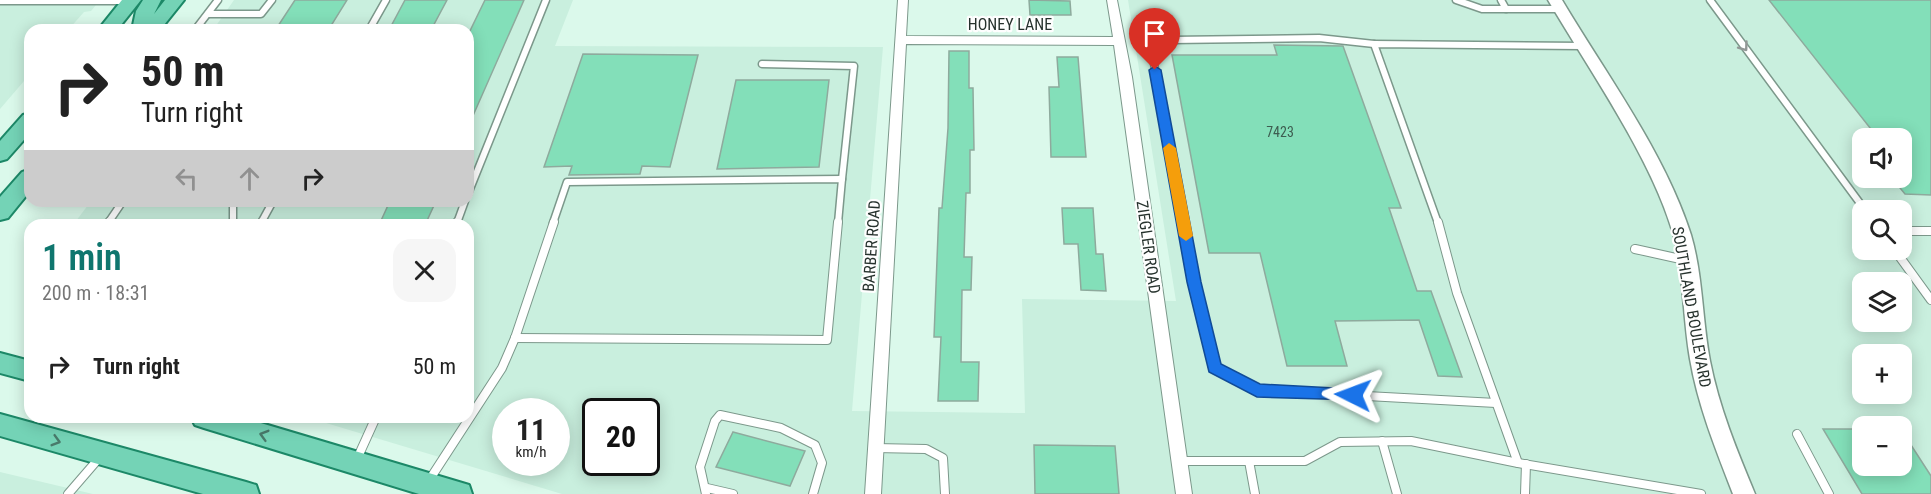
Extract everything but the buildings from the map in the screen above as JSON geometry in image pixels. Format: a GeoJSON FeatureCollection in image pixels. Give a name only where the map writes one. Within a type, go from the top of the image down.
{"type":"FeatureCollection","features":[{"type":"Feature","properties":{"kind":"main road"},"geometry":{"type":"LineString","coordinates":[[112,24],[132,0]]}},
{"type":"Feature","properties":{"kind":"main road"},"geometry":{"type":"LineString","coordinates":[[142,24],[145,11],[152,0]]}},
{"type":"Feature","properties":{"kind":"main road"},"geometry":{"type":"LineString","coordinates":[[155,24],[175,0]]}},
{"type":"Feature","properties":{"kind":"main road"},"geometry":{"type":"LineString","coordinates":[[0,154],[24,127]]}},
{"type":"Feature","properties":{"kind":"main road"},"geometry":{"type":"LineString","coordinates":[[0,212],[24,184]]}},
{"type":"Feature","properties":{"kind":"main road"},"geometry":{"type":"LineString","coordinates":[[0,363],[24,369]]}},
{"type":"Feature","properties":{"kind":"main road"},"geometry":{"type":"LineString","coordinates":[[225,423],[459,494]]}},
{"type":"Feature","properties":{"kind":"main road"},"geometry":{"type":"LineString","coordinates":[[0,425],[246,494]]}},
{"type":"Feature","properties":{"kind":"street","name":"BARBER ROAD"},"geometry":{"type":"LineString","coordinates":[[873,494],[903,0]]}},
{"type":"Feature","properties":{"kind":"street","name":"ZIEGLER ROAD"},"geometry":{"type":"LineString","coordinates":[[1112,0],[1120,41],[1184,494]]}},
{"type":"Feature","properties":{"kind":"street","name":"SOUTHLAND BOULEVARD"},"geometry":{"type":"LineString","coordinates":[[1558,5],[1650,163],[1677,222],[1686,261],[1700,359],[1715,423],[1743,494]]}},
{"type":"Feature","properties":{"kind":"street","name":"HONEY LANE"},"geometry":{"type":"LineString","coordinates":[[901,40],[1120,41]]}},
{"type":"Feature","properties":{"kind":"lane"},"geometry":{"type":"LineString","coordinates":[[0,1],[132,0]]}},
{"type":"Feature","properties":{"kind":"lane"},"geometry":{"type":"LineString","coordinates":[[200,24],[218,0]]}},
{"type":"Feature","properties":{"kind":"lane"},"geometry":{"type":"LineString","coordinates":[[208,14],[261,14],[272,0]]}},
{"type":"Feature","properties":{"kind":"lane"},"geometry":{"type":"LineString","coordinates":[[372,24],[386,0]]}},
{"type":"Feature","properties":{"kind":"lane"},"geometry":{"type":"LineString","coordinates":[[474,179],[546,0]]}},
{"type":"Feature","properties":{"kind":"lane"},"geometry":{"type":"LineString","coordinates":[[1456,0],[1482,9],[1558,5]]}},
{"type":"Feature","properties":{"kind":"lane"},"geometry":{"type":"LineString","coordinates":[[1501,0],[1506,9]]}},
{"type":"Feature","properties":{"kind":"lane"},"geometry":{"type":"LineString","coordinates":[[1710,0],[1858,200]]}},
{"type":"Feature","properties":{"kind":"lane"},"geometry":{"type":"LineString","coordinates":[[1496,403],[1257,390],[1236,377],[1214,368],[1194,282],[1151,47],[1171,40],[1319,38],[1374,44],[1582,46]]}},
{"type":"Feature","properties":{"kind":"lane"},"geometry":{"type":"LineString","coordinates":[[1374,44],[1435,211],[1457,293],[1496,403],[1522,463],[1525,494]]}},
{"type":"Feature","properties":{"kind":"lane"},"geometry":{"type":"LineString","coordinates":[[515,338],[827,340],[854,66],[762,64]]}},
{"type":"Feature","properties":{"kind":"lane"},"geometry":{"type":"LineString","coordinates":[[474,411],[502,368],[515,338],[567,182],[842,178]]}},
{"type":"Feature","properties":{"kind":"lane"},"geometry":{"type":"LineString","coordinates":[[1912,231],[1931,231]]}},
{"type":"Feature","properties":{"kind":"lane"},"geometry":{"type":"LineString","coordinates":[[1635,249],[1686,261]]}},
{"type":"Feature","properties":{"kind":"lane"},"geometry":{"type":"LineString","coordinates":[[1902,260],[1931,300]]}},
{"type":"Feature","properties":{"kind":"lane"},"geometry":{"type":"LineString","coordinates":[[732,494],[706,491],[700,467],[715,421],[720,415],[730,415],[801,434],[813,441],[820,450],[822,459],[813,494]]}},
{"type":"Feature","properties":{"kind":"lane"},"geometry":{"type":"LineString","coordinates":[[356,461],[373,423]]}},
{"type":"Feature","properties":{"kind":"lane"},"geometry":{"type":"LineString","coordinates":[[427,484],[466,423]]}},
{"type":"Feature","properties":{"kind":"lane"},"geometry":{"type":"LineString","coordinates":[[1797,434],[1828,494]]}},
{"type":"Feature","properties":{"kind":"lane"},"geometry":{"type":"LineString","coordinates":[[1382,441],[1397,494]]}},
{"type":"Feature","properties":{"kind":"lane"},"geometry":{"type":"LineString","coordinates":[[1179,461],[1305,461],[1340,442],[1411,441],[1701,494]]}},
{"type":"Feature","properties":{"kind":"lane"},"geometry":{"type":"LineString","coordinates":[[875,448],[926,449],[943,458],[945,494]]}},
{"type":"Feature","properties":{"kind":"lane"},"geometry":{"type":"LineString","coordinates":[[68,494],[103,454]]}},
{"type":"Feature","properties":{"kind":"lane"},"geometry":{"type":"LineString","coordinates":[[1249,461],[1255,494]]}},
{"type":"Feature","properties":{"kind":"shaded area"},"geometry":{"type":"Polygon","coordinates":[[[0,0],[100,0],[91,11],[84,12],[73,24],[24,24],[24,81],[0,109],[0,0]]]}},
{"type":"Feature","properties":{"kind":"shaded area"},"geometry":{"type":"Polygon","coordinates":[[[234,0],[573,0],[555,46],[883,47],[852,411],[1025,413],[1022,299],[1176,301],[1128,0],[1931,0],[1931,494],[562,494],[502,476],[570,476],[570,398],[492,398],[492,473],[326,423],[474,423],[474,219],[78,219],[86,207],[474,207],[474,24],[217,24],[234,0]]]}},
{"type":"Feature","properties":{"kind":"shaded area"},"geometry":{"type":"Polygon","coordinates":[[[0,472],[93,494],[0,494],[0,472]]]}},
{"type":"Feature","properties":{"kind":"slow traffic"},"geometry":{"type":"LineString","coordinates":[[1169,148],[1186,236]]}},
{"type":"Feature","properties":{"kind":"route"},"geometry":{"type":"LineString","coordinates":[[1155,70],[1194,282],[1214,368],[1236,377],[1257,390],[1353,395]]}}]}
